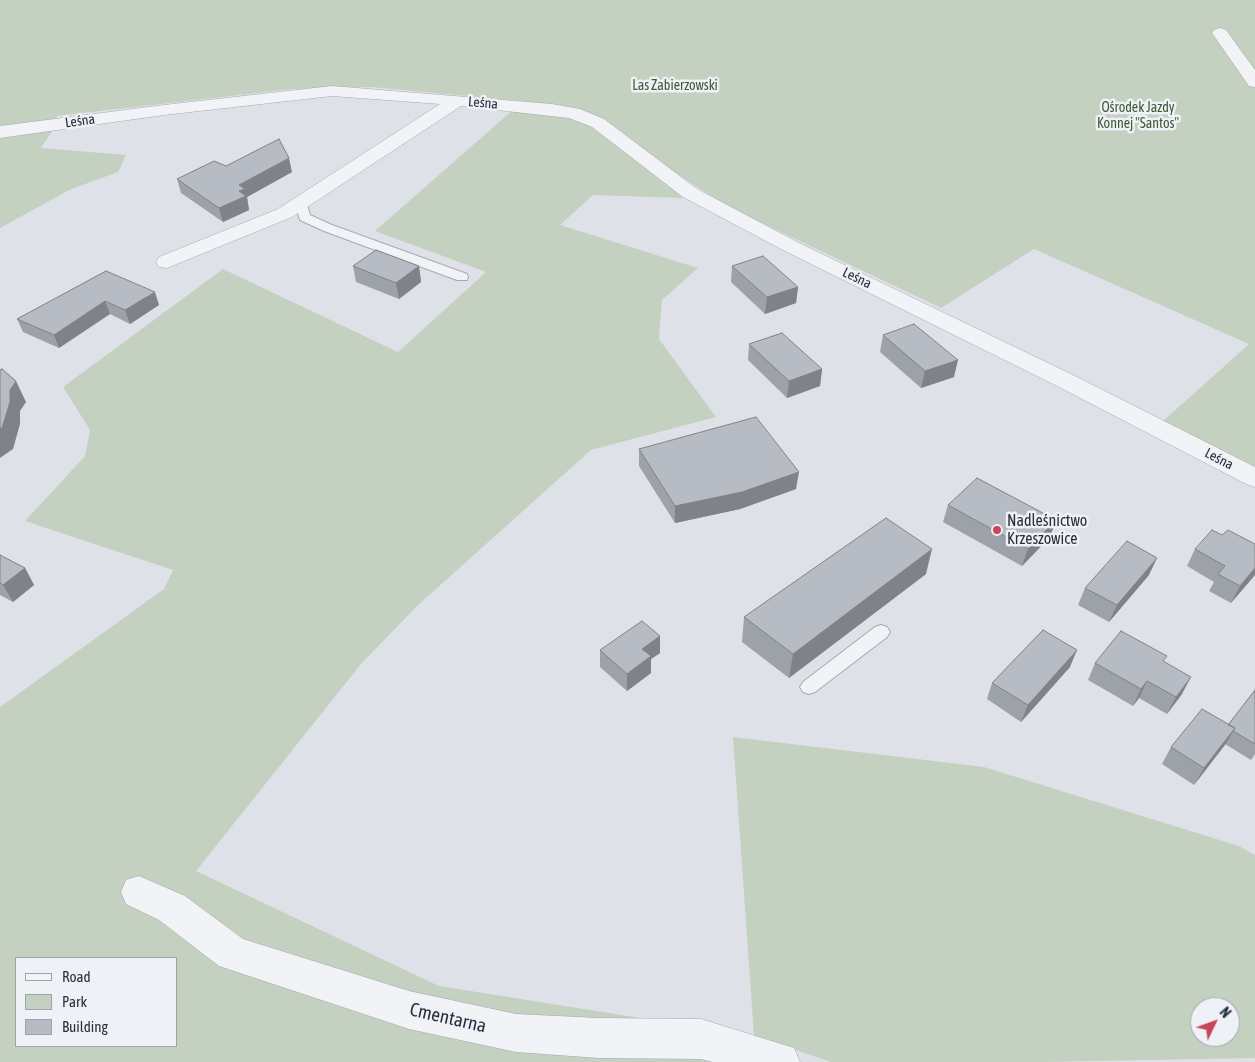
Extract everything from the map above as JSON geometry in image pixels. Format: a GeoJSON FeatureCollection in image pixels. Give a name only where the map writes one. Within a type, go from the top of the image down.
{"type":"FeatureCollection","features":[{"type":"Feature","properties":{"kind":"street"},"geometry":{"type":"LineString","coordinates":[[1220,33],[1255,82]]}},
{"type":"Feature","properties":{"kind":"street","name":"Leśna"},"geometry":{"type":"LineString","coordinates":[[0,132],[190,107],[332,91],[458,100],[552,109],[574,114],[598,123],[690,192],[790,246],[1068,382],[1255,478]]}},
{"type":"Feature","properties":{"kind":"street","name":"Leśna"},"geometry":{"type":"LineString","coordinates":[[167,262],[285,214],[458,100]]}},
{"type":"Feature","properties":{"kind":"street","name":"Cmentarna"},"geometry":{"type":"LineString","coordinates":[[139,892],[172,908],[232,953],[409,1010],[516,1033],[599,1038],[701,1040],[780,1062]]}},
{"type":"Feature","properties":{"kind":"lane"},"geometry":{"type":"LineString","coordinates":[[301,204],[304,216],[328,228],[462,277]]}},
{"type":"Feature","properties":{"kind":"lane"},"geometry":{"type":"LineString","coordinates":[[809,687],[881,632]]}},
{"type":"Feature","properties":{"kind":"green space"},"geometry":{"type":"Polygon","coordinates":[[[0,0],[1255,0],[1255,469],[1162,422],[1249,344],[1034,249],[941,308],[732,209],[675,173],[661,178],[683,198],[593,195],[560,225],[698,268],[662,300],[659,339],[716,417],[591,450],[417,606],[361,664],[196,871],[439,986],[754,1036],[749,1062],[0,1062],[0,707],[164,589],[173,570],[25,521],[85,456],[90,430],[63,387],[223,269],[398,352],[486,272],[375,231],[514,109],[570,109],[521,101],[371,87],[292,89],[57,116],[55,127],[41,148],[126,155],[118,172],[69,190],[0,228],[0,0]]]}},
{"type":"Feature","properties":{"kind":"green space"},"geometry":{"type":"Polygon","coordinates":[[[733,737],[984,767],[1239,846],[1255,855],[1255,1058],[1045,1062],[831,1062],[754,1036],[733,737]]]}},
{"type":"Feature","properties":{"kind":"building"},"geometry":{"type":"Polygon","coordinates":[[[279,139],[289,158],[239,185],[245,189],[239,191],[246,196],[219,208],[177,179],[214,161],[226,166],[279,139]]]}},
{"type":"Feature","properties":{"kind":"building"},"geometry":{"type":"Polygon","coordinates":[[[376,250],[419,266],[396,283],[353,266],[376,250]]]}},
{"type":"Feature","properties":{"kind":"building"},"geometry":{"type":"Polygon","coordinates":[[[763,256],[798,287],[767,297],[732,266],[763,256]]]}},
{"type":"Feature","properties":{"kind":"building"},"geometry":{"type":"Polygon","coordinates":[[[106,271],[155,292],[125,310],[105,301],[54,335],[17,319],[106,271]]]}},
{"type":"Feature","properties":{"kind":"building"},"geometry":{"type":"Polygon","coordinates":[[[914,324],[958,360],[925,371],[883,335],[914,324]]]}},
{"type":"Feature","properties":{"kind":"building"},"geometry":{"type":"Polygon","coordinates":[[[782,333],[822,369],[789,381],[749,344],[782,333]]]}},
{"type":"Feature","properties":{"kind":"building"},"geometry":{"type":"Polygon","coordinates":[[[2,369],[16,381],[10,390],[10,402],[2,428],[0,429],[0,370],[2,369]]]}},
{"type":"Feature","properties":{"kind":"building"},"geometry":{"type":"Polygon","coordinates":[[[756,417],[799,472],[742,492],[675,506],[639,449],[756,417]]]}},
{"type":"Feature","properties":{"kind":"building"},"geometry":{"type":"Polygon","coordinates":[[[977,478],[1056,520],[1028,549],[948,505],[977,478]]]}},
{"type":"Feature","properties":{"kind":"building"},"geometry":{"type":"Polygon","coordinates":[[[886,518],[932,549],[793,654],[744,617],[886,518]]]}},
{"type":"Feature","properties":{"kind":"building"},"geometry":{"type":"Polygon","coordinates":[[[1212,530],[1222,535],[1228,530],[1255,544],[1255,568],[1240,586],[1218,574],[1225,566],[1195,549],[1212,530]]]}},
{"type":"Feature","properties":{"kind":"building"},"geometry":{"type":"Polygon","coordinates":[[[1127,541],[1157,558],[1117,605],[1085,588],[1127,541]]]}},
{"type":"Feature","properties":{"kind":"building"},"geometry":{"type":"Polygon","coordinates":[[[0,555],[25,568],[3,585],[0,583],[0,555]]]}},
{"type":"Feature","properties":{"kind":"building"},"geometry":{"type":"Polygon","coordinates":[[[642,621],[660,636],[642,649],[651,656],[627,674],[600,650],[642,621]]]}},
{"type":"Feature","properties":{"kind":"building"},"geometry":{"type":"Polygon","coordinates":[[[1043,630],[1077,650],[1028,705],[992,683],[1043,630]]]}},
{"type":"Feature","properties":{"kind":"building"},"geometry":{"type":"Polygon","coordinates":[[[1121,631],[1167,656],[1163,661],[1191,677],[1176,697],[1147,681],[1141,689],[1095,663],[1121,631]]]}},
{"type":"Feature","properties":{"kind":"building"},"geometry":{"type":"Polygon","coordinates":[[[1255,690],[1255,744],[1233,731],[1235,728],[1228,725],[1255,690]]]}},
{"type":"Feature","properties":{"kind":"building"},"geometry":{"type":"Polygon","coordinates":[[[1202,709],[1235,728],[1204,768],[1171,747],[1202,709]]]}},
{"type":"Feature","properties":{"kind":"place","name":"Nadleśnictwo Krzeszowice"},"geometry":{"type":"Point","coordinates":[997,530]}},
{"type":"Feature","properties":{"kind":"park label","name":"Las Zabierzowski"},"geometry":{"type":"Point","coordinates":[675,86]}},
{"type":"Feature","properties":{"kind":"park label","name":"Ośrodek Jazdy Konnej \"Santos\""},"geometry":{"type":"Point","coordinates":[1138,116]}}]}
